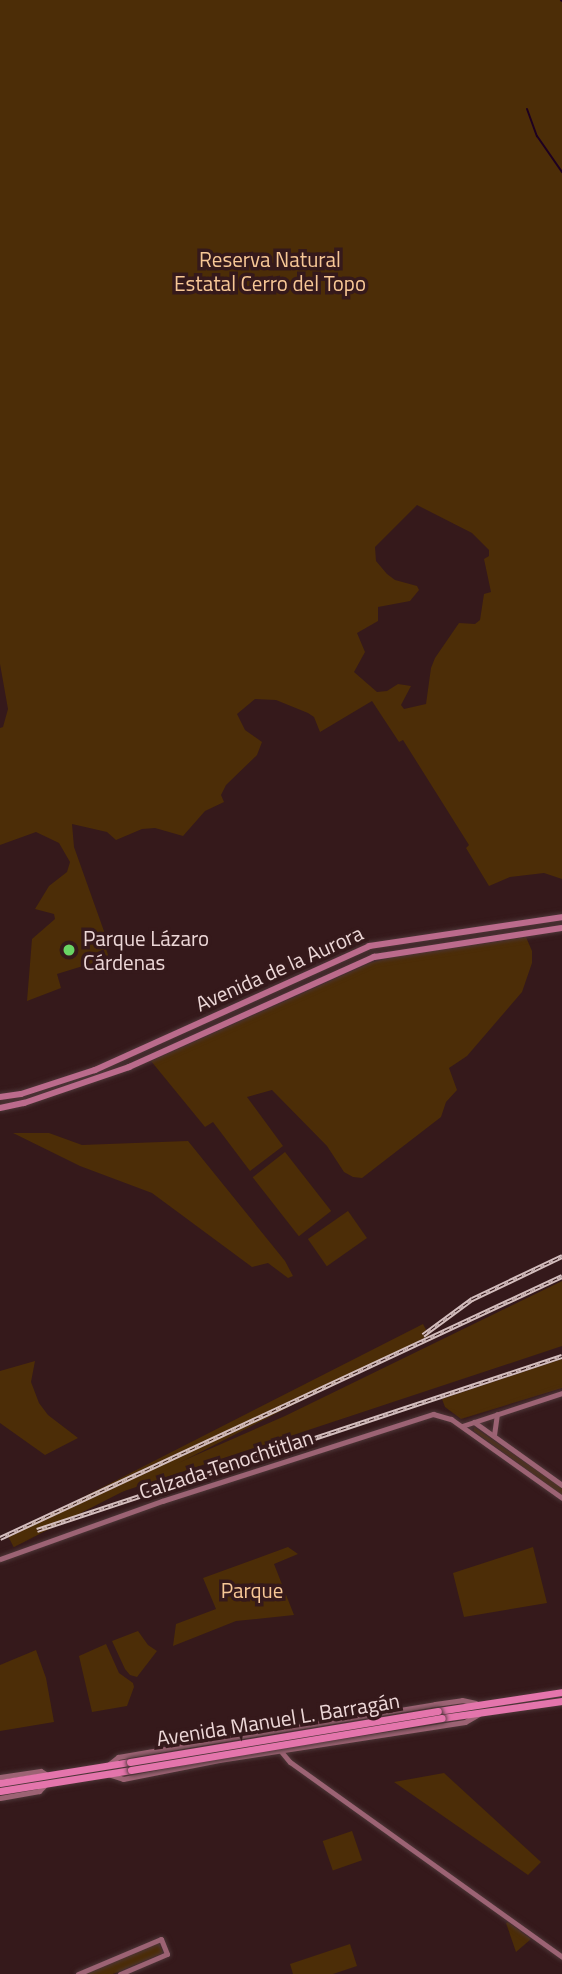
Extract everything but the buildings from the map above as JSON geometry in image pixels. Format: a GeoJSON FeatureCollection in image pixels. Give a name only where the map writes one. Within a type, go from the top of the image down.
{"type":"FeatureCollection","features":[{"type":"Feature","properties":{"kind":"highway","name":"Avenida Manuel L. Barragán"},"geometry":{"type":"LineString","coordinates":[[0,1791],[21,1784],[562,1692]]}},
{"type":"Feature","properties":{"kind":"highway","name":"Avenida Manuel L. Barragán"},"geometry":{"type":"LineString","coordinates":[[440,1714],[483,1712],[562,1701]]}},
{"type":"Feature","properties":{"kind":"highway","name":"Avenida Manuel L. Barragán"},"geometry":{"type":"LineString","coordinates":[[0,1783],[21,1784]]}},
{"type":"Feature","properties":{"kind":"main road","name":"Avenida de la Aurora"},"geometry":{"type":"LineString","coordinates":[[0,1097],[21,1094],[117,1061],[310,971],[387,942],[562,917]]}},
{"type":"Feature","properties":{"kind":"main road","name":"Avenida de la Aurora"},"geometry":{"type":"LineString","coordinates":[[0,1108],[24,1103],[129,1067],[315,982],[387,954],[562,928]]}},
{"type":"Feature","properties":{"kind":"main road"},"geometry":{"type":"LineString","coordinates":[[310,971],[309,979],[315,982]]}},
{"type":"Feature","properties":{"kind":"main road"},"geometry":{"type":"LineString","coordinates":[[290,980],[294,985],[290,993]]}},
{"type":"Feature","properties":{"kind":"street"},"geometry":{"type":"LineString","coordinates":[[462,1426],[562,1392]]}},
{"type":"Feature","properties":{"kind":"street"},"geometry":{"type":"LineString","coordinates":[[494,1435],[498,1414]]}},
{"type":"Feature","properties":{"kind":"street","name":"Calzada Tenochtitlan"},"geometry":{"type":"LineString","coordinates":[[0,1559],[162,1501],[425,1415],[446,1416],[562,1498]]}},
{"type":"Feature","properties":{"kind":"street"},"geometry":{"type":"LineString","coordinates":[[474,1422],[562,1485]]}},
{"type":"Feature","properties":{"kind":"street"},"geometry":{"type":"LineString","coordinates":[[498,1451],[505,1443]]}},
{"type":"Feature","properties":{"kind":"street"},"geometry":{"type":"LineString","coordinates":[[479,1704],[462,1700],[118,1757],[107,1770],[123,1779],[219,1760],[465,1722],[483,1712]]}},
{"type":"Feature","properties":{"kind":"street"},"geometry":{"type":"LineString","coordinates":[[340,1721],[334,1730],[341,1741]]}},
{"type":"Feature","properties":{"kind":"street"},"geometry":{"type":"LineString","coordinates":[[274,1732],[280,1750],[290,1762],[562,1957]]}},
{"type":"Feature","properties":{"kind":"street"},"geometry":{"type":"LineString","coordinates":[[215,1742],[210,1752],[219,1760]]}},
{"type":"Feature","properties":{"kind":"street"},"geometry":{"type":"LineString","coordinates":[[194,1744],[202,1754],[200,1764]]}},
{"type":"Feature","properties":{"kind":"street"},"geometry":{"type":"LineString","coordinates":[[0,1777],[41,1772],[48,1780],[39,1791],[0,1798]]}},
{"type":"Feature","properties":{"kind":"street"},"geometry":{"type":"LineString","coordinates":[[78,1974],[161,1939],[167,1954],[120,1974]]}},
{"type":"Feature","properties":{"kind":"green space","name":"Reserva Natural Estatal Cerro del Topo"},"geometry":{"type":"Polygon","coordinates":[[[0,0],[562,0],[562,879],[544,873],[510,877],[489,886],[466,848],[469,845],[403,740],[399,742],[372,701],[320,732],[314,717],[308,713],[276,700],[255,699],[237,714],[245,730],[262,742],[257,755],[226,785],[221,795],[224,802],[205,811],[183,836],[155,828],[142,829],[116,840],[107,832],[72,824],[74,847],[105,934],[104,942],[109,958],[57,974],[61,988],[27,1001],[32,939],[55,919],[54,914],[35,909],[49,886],[67,872],[70,862],[59,843],[36,832],[0,845],[0,728],[3,727],[8,709],[0,664],[0,0]],[[417,505],[375,547],[376,561],[387,574],[395,580],[417,586],[419,590],[410,601],[378,607],[378,621],[357,633],[365,652],[354,672],[377,692],[387,691],[398,684],[411,686],[401,705],[404,709],[426,704],[435,658],[459,623],[475,624],[480,620],[484,594],[491,592],[484,559],[489,556],[489,550],[472,533],[417,505]]]}},
{"type":"Feature","properties":{"kind":"green space"},"geometry":{"type":"Polygon","coordinates":[[[526,937],[532,951],[532,963],[522,992],[467,1056],[449,1068],[457,1090],[446,1102],[441,1117],[362,1178],[344,1172],[327,1146],[272,1090],[247,1097],[283,1146],[250,1171],[213,1122],[205,1127],[151,1061],[370,963],[393,957],[526,937]]]}},
{"type":"Feature","properties":{"kind":"green space"},"geometry":{"type":"Polygon","coordinates":[[[13,1133],[49,1133],[82,1145],[188,1141],[285,1261],[293,1276],[288,1278],[268,1263],[252,1267],[152,1193],[80,1166],[13,1133]]]}},
{"type":"Feature","properties":{"kind":"green space"},"geometry":{"type":"Polygon","coordinates":[[[285,1152],[331,1211],[299,1236],[253,1177],[285,1152]]]}},
{"type":"Feature","properties":{"kind":"green space"},"geometry":{"type":"Polygon","coordinates":[[[348,1211],[367,1238],[327,1266],[308,1239],[348,1211]]]}},
{"type":"Feature","properties":{"kind":"green space"},"geometry":{"type":"Polygon","coordinates":[[[562,1281],[562,1346],[82,1505],[285,1416],[562,1281]]]}},
{"type":"Feature","properties":{"kind":"green space"},"geometry":{"type":"Polygon","coordinates":[[[423,1324],[429,1336],[14,1547],[8,1536],[423,1324]]]}},
{"type":"Feature","properties":{"kind":"green space"},"geometry":{"type":"Polygon","coordinates":[[[562,1359],[562,1388],[461,1419],[445,1407],[442,1399],[562,1359]]]}},
{"type":"Feature","properties":{"kind":"green space"},"geometry":{"type":"Polygon","coordinates":[[[35,1361],[31,1382],[39,1403],[48,1415],[78,1438],[45,1455],[0,1423],[0,1371],[35,1361]]]}},
{"type":"Feature","properties":{"kind":"green space"},"geometry":{"type":"Polygon","coordinates":[[[474,1427],[562,1488],[562,1495],[474,1431],[474,1427]]]}},
{"type":"Feature","properties":{"kind":"green space","name":"Parque"},"geometry":{"type":"Polygon","coordinates":[[[288,1547],[298,1554],[274,1564],[294,1615],[236,1621],[173,1646],[176,1624],[216,1609],[203,1578],[288,1547]]]}},
{"type":"Feature","properties":{"kind":"green space"},"geometry":{"type":"Polygon","coordinates":[[[533,1547],[547,1603],[464,1617],[453,1573],[533,1547]]]}},
{"type":"Feature","properties":{"kind":"green space"},"geometry":{"type":"Polygon","coordinates":[[[138,1631],[148,1645],[157,1651],[137,1677],[130,1675],[125,1669],[112,1641],[138,1631]]]}},
{"type":"Feature","properties":{"kind":"green space"},"geometry":{"type":"Polygon","coordinates":[[[106,1644],[119,1673],[133,1683],[134,1687],[127,1706],[92,1712],[79,1656],[106,1644]]]}},
{"type":"Feature","properties":{"kind":"green space"},"geometry":{"type":"Polygon","coordinates":[[[36,1650],[46,1678],[54,1722],[0,1731],[0,1665],[36,1650]]]}},
{"type":"Feature","properties":{"kind":"green space"},"geometry":{"type":"Polygon","coordinates":[[[444,1773],[541,1862],[528,1875],[394,1782],[444,1773]]]}},
{"type":"Feature","properties":{"kind":"green space"},"geometry":{"type":"Polygon","coordinates":[[[352,1831],[362,1860],[333,1870],[323,1841],[352,1831]]]}},
{"type":"Feature","properties":{"kind":"green space"},"geometry":{"type":"Polygon","coordinates":[[[506,1923],[531,1939],[516,1952],[506,1923]]]}},
{"type":"Feature","properties":{"kind":"green space"},"geometry":{"type":"Polygon","coordinates":[[[159,1943],[163,1953],[113,1974],[86,1974],[159,1943]]]}},
{"type":"Feature","properties":{"kind":"green space"},"geometry":{"type":"Polygon","coordinates":[[[350,1944],[357,1966],[333,1974],[293,1974],[290,1964],[350,1944]]]}},
{"type":"Feature","properties":{"kind":"waterway"},"geometry":{"type":"LineString","coordinates":[[527,109],[537,136],[562,172]]}},
{"type":"Feature","properties":{"kind":"railway"},"geometry":{"type":"LineString","coordinates":[[423,1335],[472,1299],[562,1256]]}},
{"type":"Feature","properties":{"kind":"railway"},"geometry":{"type":"LineString","coordinates":[[0,1538],[562,1276]]}},
{"type":"Feature","properties":{"kind":"railway"},"geometry":{"type":"LineString","coordinates":[[37,1530],[562,1356]]}},
{"type":"Feature","properties":{"kind":"place","name":"Parque Lázaro Cárdenas"},"geometry":{"type":"Point","coordinates":[69,950]}}]}
